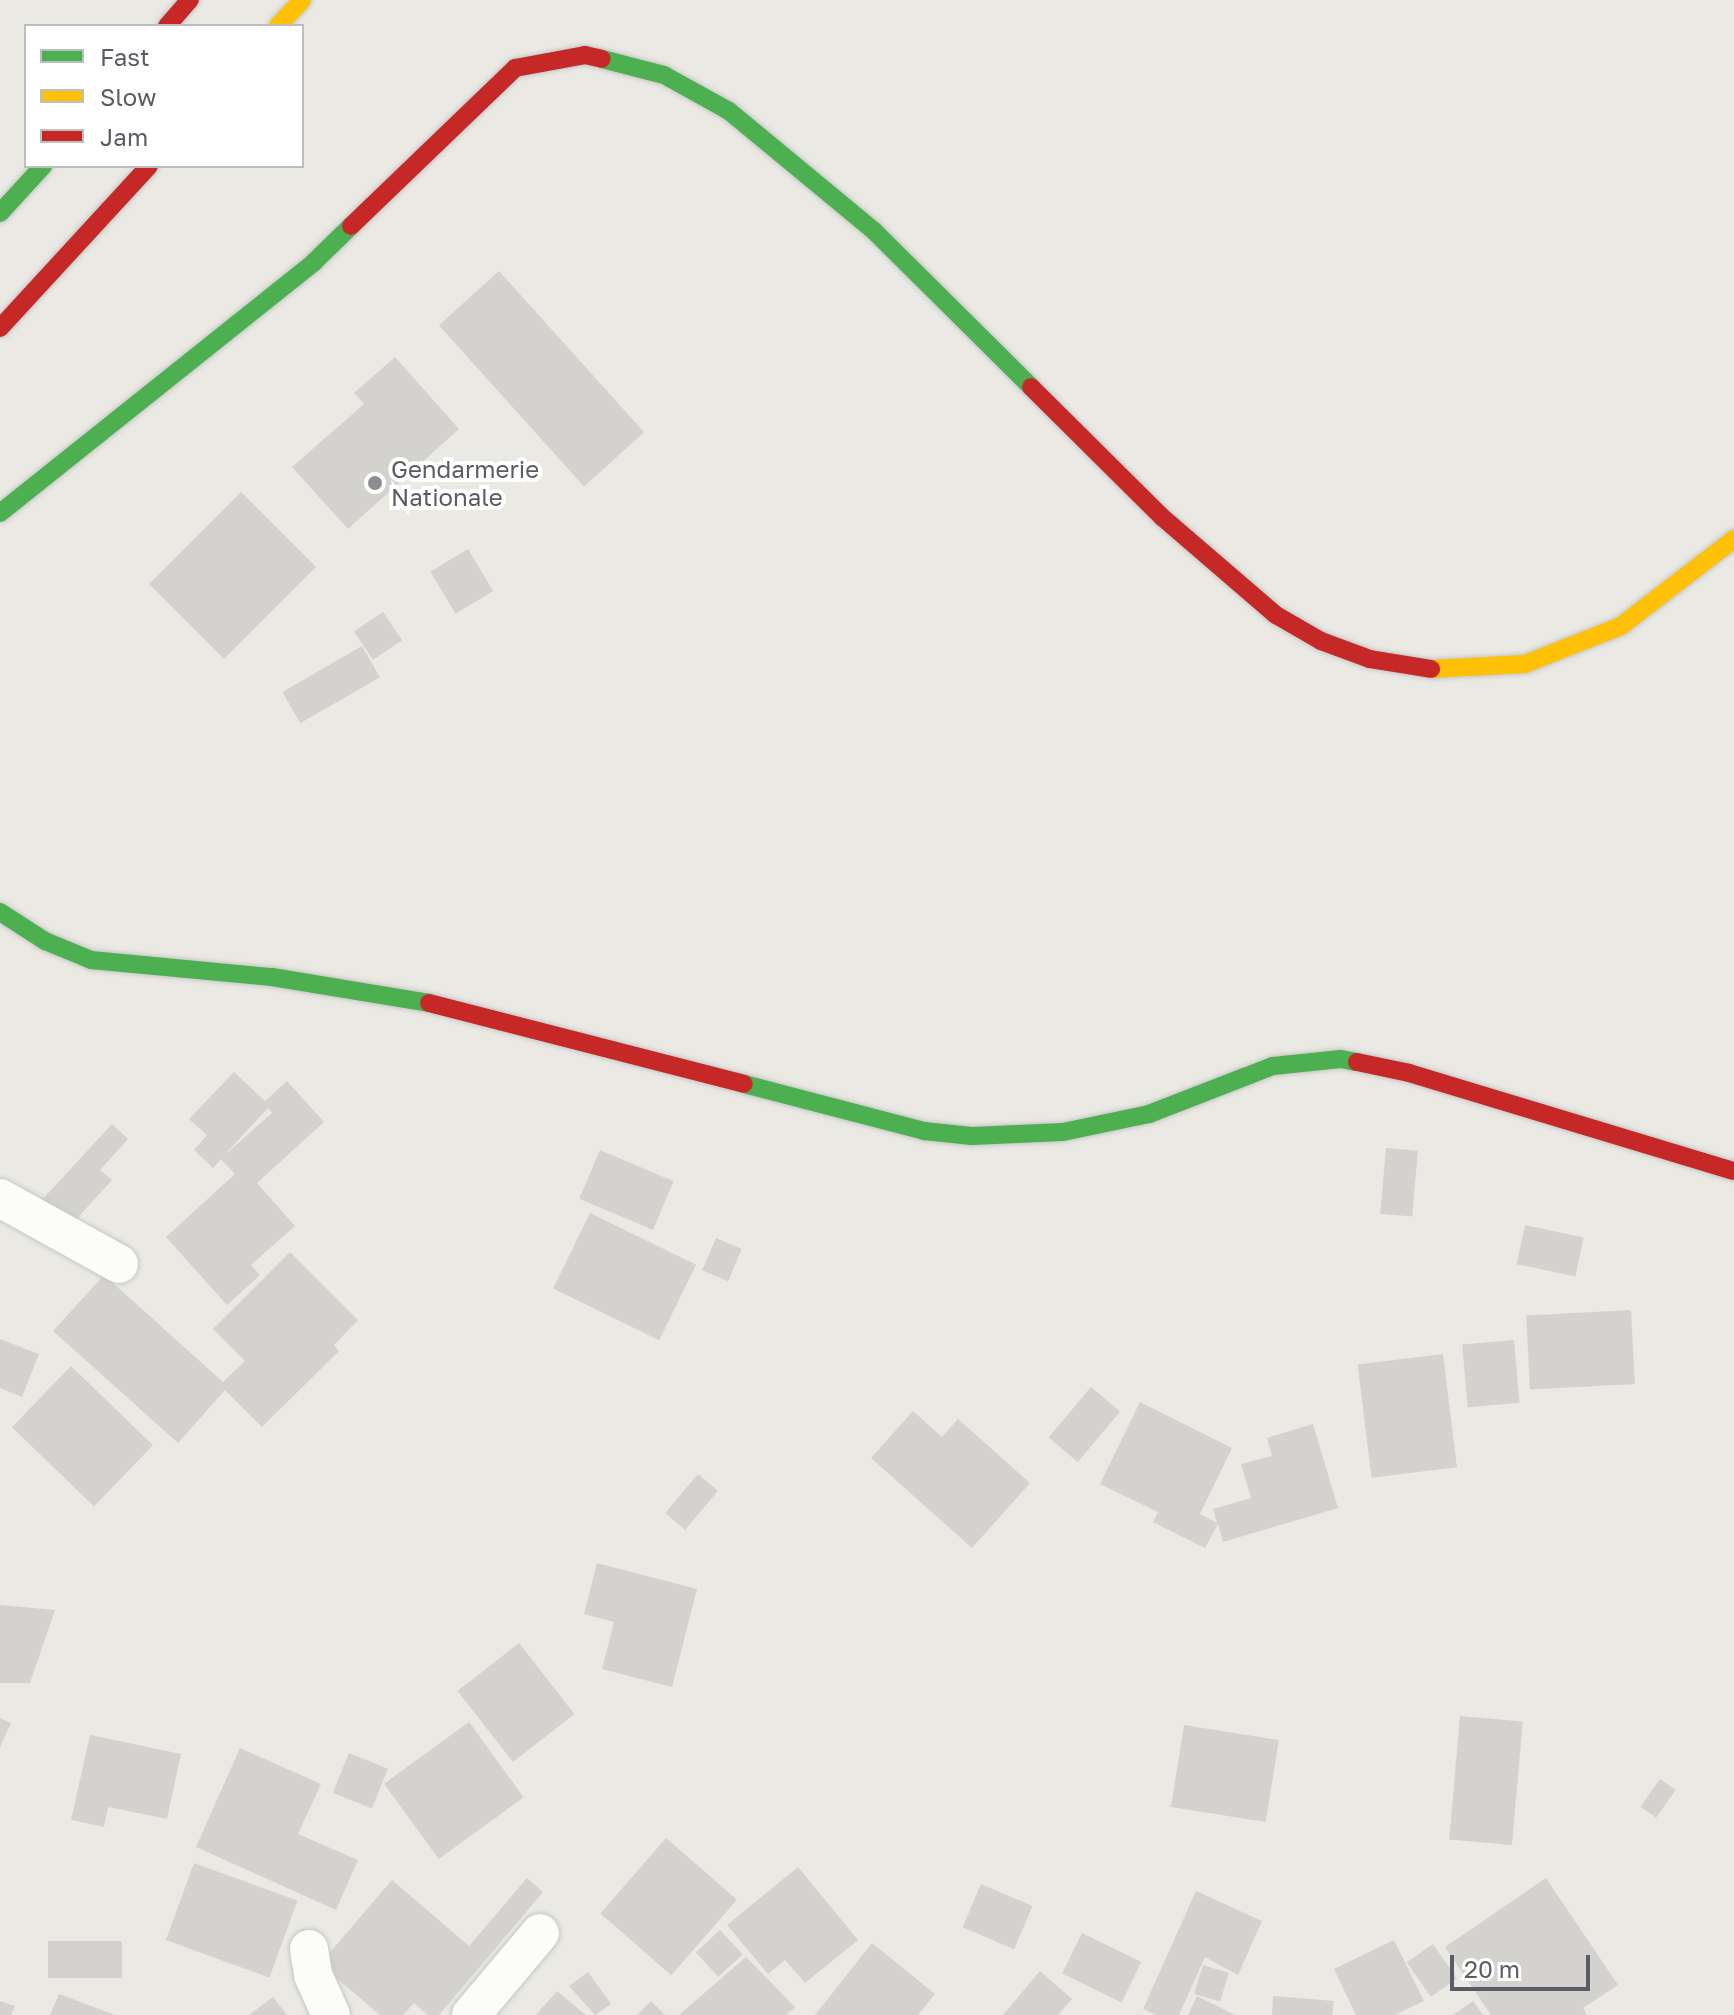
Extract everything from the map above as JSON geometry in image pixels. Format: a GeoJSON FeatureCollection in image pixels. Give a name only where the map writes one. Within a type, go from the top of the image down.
{"type":"FeatureCollection","features":[{"type":"Feature","properties":{"kind":"street"},"geometry":{"type":"LineString","coordinates":[[169,24],[190,0]]}},
{"type":"Feature","properties":{"kind":"street"},"geometry":{"type":"LineString","coordinates":[[280,24],[302,0]]}},
{"type":"Feature","properties":{"kind":"street"},"geometry":{"type":"LineString","coordinates":[[0,513],[314,262],[515,68],[585,55],[664,75],[729,111],[873,230],[1162,517],[1276,615],[1321,641],[1370,659],[1421,669],[1473,670],[1525,664],[1621,626],[1734,539]]}},
{"type":"Feature","properties":{"kind":"street"},"geometry":{"type":"LineString","coordinates":[[0,213],[41,168]]}},
{"type":"Feature","properties":{"kind":"street"},"geometry":{"type":"LineString","coordinates":[[0,328],[147,168]]}},
{"type":"Feature","properties":{"kind":"street"},"geometry":{"type":"LineString","coordinates":[[0,912],[45,941],[91,960],[272,977],[426,1002],[924,1131],[972,1136],[1063,1132],[1149,1114],[1273,1066],[1341,1059],[1398,1069],[1734,1171]]}},
{"type":"Feature","properties":{"kind":"street"},"geometry":{"type":"LineString","coordinates":[[0,1198],[119,1264]]}},
{"type":"Feature","properties":{"kind":"street"},"geometry":{"type":"LineString","coordinates":[[471,2015],[540,1933]]}},
{"type":"Feature","properties":{"kind":"street"},"geometry":{"type":"LineString","coordinates":[[309,1949],[313,1975],[331,2015]]}},
{"type":"Feature","properties":{"kind":"building"},"geometry":{"type":"Polygon","coordinates":[[[499,271],[644,432],[584,486],[439,325],[499,271]]]}},
{"type":"Feature","properties":{"kind":"building"},"geometry":{"type":"Polygon","coordinates":[[[395,357],[459,429],[348,529],[292,467],[364,404],[354,393],[395,357]]]}},
{"type":"Feature","properties":{"kind":"building"},"geometry":{"type":"Polygon","coordinates":[[[241,492],[316,567],[224,659],[149,584],[241,492]]]}},
{"type":"Feature","properties":{"kind":"building"},"geometry":{"type":"Polygon","coordinates":[[[468,549],[493,591],[456,614],[430,572],[468,549]]]}},
{"type":"Feature","properties":{"kind":"building"},"geometry":{"type":"Polygon","coordinates":[[[383,612],[402,640],[373,660],[354,632],[383,612]]]}},
{"type":"Feature","properties":{"kind":"building"},"geometry":{"type":"Polygon","coordinates":[[[362,646],[380,677],[300,723],[282,692],[362,646]]]}},
{"type":"Feature","properties":{"kind":"building"},"geometry":{"type":"Polygon","coordinates":[[[234,1072],[265,1101],[287,1081],[324,1122],[257,1183],[295,1226],[251,1265],[260,1275],[227,1305],[166,1237],[235,1174],[221,1159],[213,1168],[194,1150],[207,1135],[189,1119],[234,1072]],[[268,1108],[227,1153],[272,1113],[268,1108]]]}},
{"type":"Feature","properties":{"kind":"building"},"geometry":{"type":"Polygon","coordinates":[[[112,1124],[128,1139],[100,1170],[112,1180],[70,1226],[42,1200],[112,1124]]]}},
{"type":"Feature","properties":{"kind":"building"},"geometry":{"type":"Polygon","coordinates":[[[1386,1148],[1418,1151],[1412,1217],[1380,1214],[1386,1148]]]}},
{"type":"Feature","properties":{"kind":"building"},"geometry":{"type":"Polygon","coordinates":[[[600,1150],[674,1181],[653,1230],[579,1199],[600,1150]]]}},
{"type":"Feature","properties":{"kind":"building"},"geometry":{"type":"Polygon","coordinates":[[[590,1213],[696,1265],[659,1340],[553,1288],[590,1213]]]}},
{"type":"Feature","properties":{"kind":"building"},"geometry":{"type":"Polygon","coordinates":[[[1525,1225],[1584,1237],[1575,1277],[1517,1264],[1525,1225]]]}},
{"type":"Feature","properties":{"kind":"building"},"geometry":{"type":"Polygon","coordinates":[[[716,1238],[742,1249],[728,1281],[702,1270],[716,1238]]]}},
{"type":"Feature","properties":{"kind":"building"},"geometry":{"type":"Polygon","coordinates":[[[290,1252],[358,1320],[334,1345],[339,1351],[262,1427],[225,1390],[178,1443],[53,1331],[104,1275],[223,1382],[245,1361],[213,1329],[290,1252]]]}},
{"type":"Feature","properties":{"kind":"building"},"geometry":{"type":"Polygon","coordinates":[[[1631,1310],[1635,1384],[1530,1389],[1526,1315],[1631,1310]]]}},
{"type":"Feature","properties":{"kind":"building"},"geometry":{"type":"Polygon","coordinates":[[[0,1339],[39,1354],[22,1397],[0,1388],[0,1339]]]}},
{"type":"Feature","properties":{"kind":"building"},"geometry":{"type":"Polygon","coordinates":[[[1514,1340],[1519,1403],[1468,1407],[1462,1345],[1514,1340]]]}},
{"type":"Feature","properties":{"kind":"building"},"geometry":{"type":"Polygon","coordinates":[[[1443,1354],[1457,1467],[1372,1478],[1358,1364],[1443,1354]]]}},
{"type":"Feature","properties":{"kind":"building"},"geometry":{"type":"Polygon","coordinates":[[[71,1366],[153,1445],[94,1506],[12,1427],[71,1366]]]}},
{"type":"Feature","properties":{"kind":"building"},"geometry":{"type":"Polygon","coordinates":[[[1091,1387],[1120,1411],[1078,1462],[1049,1438],[1091,1387]]]}},
{"type":"Feature","properties":{"kind":"building"},"geometry":{"type":"Polygon","coordinates":[[[1140,1402],[1232,1448],[1200,1514],[1217,1523],[1213,1509],[1251,1498],[1241,1464],[1272,1456],[1267,1438],[1313,1424],[1338,1508],[1223,1542],[1218,1524],[1205,1548],[1153,1522],[1158,1512],[1100,1484],[1140,1402]]]}},
{"type":"Feature","properties":{"kind":"building"},"geometry":{"type":"Polygon","coordinates":[[[913,1411],[942,1437],[958,1419],[1030,1483],[972,1548],[871,1458],[913,1411]]]}},
{"type":"Feature","properties":{"kind":"building"},"geometry":{"type":"Polygon","coordinates":[[[698,1474],[718,1491],[685,1530],[665,1513],[698,1474]]]}},
{"type":"Feature","properties":{"kind":"building"},"geometry":{"type":"Polygon","coordinates":[[[597,1563],[697,1589],[672,1687],[602,1669],[614,1622],[584,1614],[597,1563]]]}},
{"type":"Feature","properties":{"kind":"building"},"geometry":{"type":"Polygon","coordinates":[[[0,1605],[55,1610],[30,1683],[0,1683],[0,1605]]]}},
{"type":"Feature","properties":{"kind":"building"},"geometry":{"type":"Polygon","coordinates":[[[519,1643],[574,1714],[513,1762],[458,1691],[519,1643]]]}},
{"type":"Feature","properties":{"kind":"building"},"geometry":{"type":"Polygon","coordinates":[[[1460,1716],[1523,1721],[1512,1845],[1449,1840],[1460,1716]]]}},
{"type":"Feature","properties":{"kind":"building"},"geometry":{"type":"Polygon","coordinates":[[[0,1718],[11,1723],[0,1747],[0,1718]]]}},
{"type":"Feature","properties":{"kind":"building"},"geometry":{"type":"Polygon","coordinates":[[[469,1722],[524,1797],[439,1859],[384,1784],[469,1722]]]}},
{"type":"Feature","properties":{"kind":"building"},"geometry":{"type":"Polygon","coordinates":[[[1184,1725],[1279,1740],[1266,1822],[1171,1807],[1184,1725]]]}},
{"type":"Feature","properties":{"kind":"building"},"geometry":{"type":"Polygon","coordinates":[[[90,1735],[181,1754],[167,1819],[108,1807],[104,1827],[71,1820],[90,1735]]]}},
{"type":"Feature","properties":{"kind":"building"},"geometry":{"type":"Polygon","coordinates":[[[240,1748],[321,1784],[298,1834],[358,1860],[336,1910],[196,1847],[240,1748]]]}},
{"type":"Feature","properties":{"kind":"building"},"geometry":{"type":"Polygon","coordinates":[[[349,1753],[388,1769],[372,1809],[333,1793],[349,1753]]]}},
{"type":"Feature","properties":{"kind":"building"},"geometry":{"type":"Polygon","coordinates":[[[1660,1779],[1676,1790],[1656,1818],[1640,1807],[1660,1779]]]}},
{"type":"Feature","properties":{"kind":"building"},"geometry":{"type":"Polygon","coordinates":[[[666,1838],[737,1900],[671,1975],[600,1913],[666,1838]]]}},
{"type":"Feature","properties":{"kind":"building"},"geometry":{"type":"Polygon","coordinates":[[[194,1863],[297,1901],[269,1978],[166,1940],[194,1863]]]}},
{"type":"Feature","properties":{"kind":"building"},"geometry":{"type":"Polygon","coordinates":[[[798,1867],[858,1940],[805,1983],[785,1960],[768,1974],[727,1925],[798,1867]]]}},
{"type":"Feature","properties":{"kind":"building"},"geometry":{"type":"Polygon","coordinates":[[[527,1878],[543,1892],[439,2015],[428,2015],[414,2003],[403,2015],[380,2015],[320,1964],[392,1880],[469,1946],[527,1878]]]}},
{"type":"Feature","properties":{"kind":"building"},"geometry":{"type":"Polygon","coordinates":[[[1546,1878],[1618,1985],[1583,2008],[1587,2015],[1491,2015],[1445,1947],[1546,1878]]]}},
{"type":"Feature","properties":{"kind":"building"},"geometry":{"type":"Polygon","coordinates":[[[981,1884],[1033,1906],[1014,1949],[963,1927],[981,1884]]]}},
{"type":"Feature","properties":{"kind":"building"},"geometry":{"type":"Polygon","coordinates":[[[1196,1891],[1262,1921],[1238,1975],[1205,1957],[1179,2015],[1156,2015],[1143,2009],[1196,1891]]]}},
{"type":"Feature","properties":{"kind":"building"},"geometry":{"type":"Polygon","coordinates":[[[720,1930],[743,1954],[718,1977],[696,1953],[720,1930]]]}},
{"type":"Feature","properties":{"kind":"building"},"geometry":{"type":"Polygon","coordinates":[[[1082,1933],[1141,1962],[1122,2002],[1062,1973],[1082,1933]]]}},
{"type":"Feature","properties":{"kind":"building"},"geometry":{"type":"Polygon","coordinates":[[[1394,1940],[1424,2001],[1395,2015],[1356,2015],[1334,1969],[1394,1940]]]}},
{"type":"Feature","properties":{"kind":"building"},"geometry":{"type":"Polygon","coordinates":[[[48,1941],[122,1941],[122,1978],[48,1978],[48,1941]]]}},
{"type":"Feature","properties":{"kind":"building"},"geometry":{"type":"Polygon","coordinates":[[[872,1943],[935,1994],[918,2015],[815,2015],[872,1943]]]}},
{"type":"Feature","properties":{"kind":"building"},"geometry":{"type":"Polygon","coordinates":[[[1433,1944],[1457,1978],[1431,1997],[1407,1962],[1433,1944]]]}},
{"type":"Feature","properties":{"kind":"building"},"geometry":{"type":"Polygon","coordinates":[[[746,1957],[795,2007],[786,2015],[679,2015],[746,1957]]]}},
{"type":"Feature","properties":{"kind":"building"},"geometry":{"type":"Polygon","coordinates":[[[1203,1965],[1229,1973],[1220,2002],[1194,1994],[1203,1965]]]}},
{"type":"Feature","properties":{"kind":"building"},"geometry":{"type":"Polygon","coordinates":[[[1040,1971],[1072,1999],[1058,2015],[1003,2015],[1040,1971]]]}},
{"type":"Feature","properties":{"kind":"building"},"geometry":{"type":"Polygon","coordinates":[[[588,1972],[611,2004],[595,2015],[569,1986],[588,1972]]]}},
{"type":"Feature","properties":{"kind":"building"},"geometry":{"type":"Polygon","coordinates":[[[557,1991],[586,2015],[536,2015],[557,1991]]]}},
{"type":"Feature","properties":{"kind":"building"},"geometry":{"type":"Polygon","coordinates":[[[59,1994],[115,2015],[50,2015],[59,1994]]]}},
{"type":"Feature","properties":{"kind":"building"},"geometry":{"type":"Polygon","coordinates":[[[1197,1996],[1235,2015],[1188,2015],[1197,1996]]]}},
{"type":"Feature","properties":{"kind":"building"},"geometry":{"type":"Polygon","coordinates":[[[1273,1996],[1334,2001],[1332,2015],[1272,2015],[1273,1996]]]}},
{"type":"Feature","properties":{"kind":"building"},"geometry":{"type":"Polygon","coordinates":[[[273,1997],[287,2015],[249,2015],[273,1997]]]}},
{"type":"Feature","properties":{"kind":"building"},"geometry":{"type":"Polygon","coordinates":[[[0,2001],[15,2006],[11,2015],[0,2015],[0,2001]]]}},
{"type":"Feature","properties":{"kind":"building"},"geometry":{"type":"Polygon","coordinates":[[[651,2001],[665,2015],[637,2015],[651,2001]]]}},
{"type":"Feature","properties":{"kind":"building"},"geometry":{"type":"Polygon","coordinates":[[[1473,2001],[1483,2015],[1453,2015],[1473,2001]]]}},
{"type":"Feature","properties":{"kind":"traffic: fast"},"geometry":{"type":"LineString","coordinates":[[602,59],[664,75],[729,111],[873,230],[1031,387]]}},
{"type":"Feature","properties":{"kind":"traffic: fast"},"geometry":{"type":"LineString","coordinates":[[0,213],[41,168]]}},
{"type":"Feature","properties":{"kind":"traffic: fast"},"geometry":{"type":"LineString","coordinates":[[0,513],[314,262],[351,226]]}},
{"type":"Feature","properties":{"kind":"traffic: fast"},"geometry":{"type":"LineString","coordinates":[[0,912],[45,941],[91,960],[272,977],[429,1003]]}},
{"type":"Feature","properties":{"kind":"traffic: fast"},"geometry":{"type":"LineString","coordinates":[[744,1084],[924,1131],[972,1136],[1063,1132],[1149,1114],[1273,1066],[1341,1059],[1357,1062]]}},
{"type":"Feature","properties":{"kind":"traffic: slow"},"geometry":{"type":"LineString","coordinates":[[280,24],[302,0]]}},
{"type":"Feature","properties":{"kind":"traffic: slow"},"geometry":{"type":"LineString","coordinates":[[1431,669],[1525,664],[1621,626],[1734,539]]}},
{"type":"Feature","properties":{"kind":"traffic: jam"},"geometry":{"type":"LineString","coordinates":[[169,24],[190,0]]}},
{"type":"Feature","properties":{"kind":"traffic: jam"},"geometry":{"type":"LineString","coordinates":[[351,226],[515,68],[585,55],[602,59]]}},
{"type":"Feature","properties":{"kind":"traffic: jam"},"geometry":{"type":"LineString","coordinates":[[0,328],[147,168]]}},
{"type":"Feature","properties":{"kind":"traffic: jam"},"geometry":{"type":"LineString","coordinates":[[1031,387],[1162,517],[1276,615],[1321,641],[1370,659],[1431,669]]}},
{"type":"Feature","properties":{"kind":"traffic: jam"},"geometry":{"type":"LineString","coordinates":[[429,1003],[744,1084]]}},
{"type":"Feature","properties":{"kind":"traffic: jam"},"geometry":{"type":"LineString","coordinates":[[1357,1062],[1409,1073],[1734,1171]]}},
{"type":"Feature","properties":{"kind":"place","name":"Gendarmerie Nationale"},"geometry":{"type":"Point","coordinates":[375,483]}}]}
